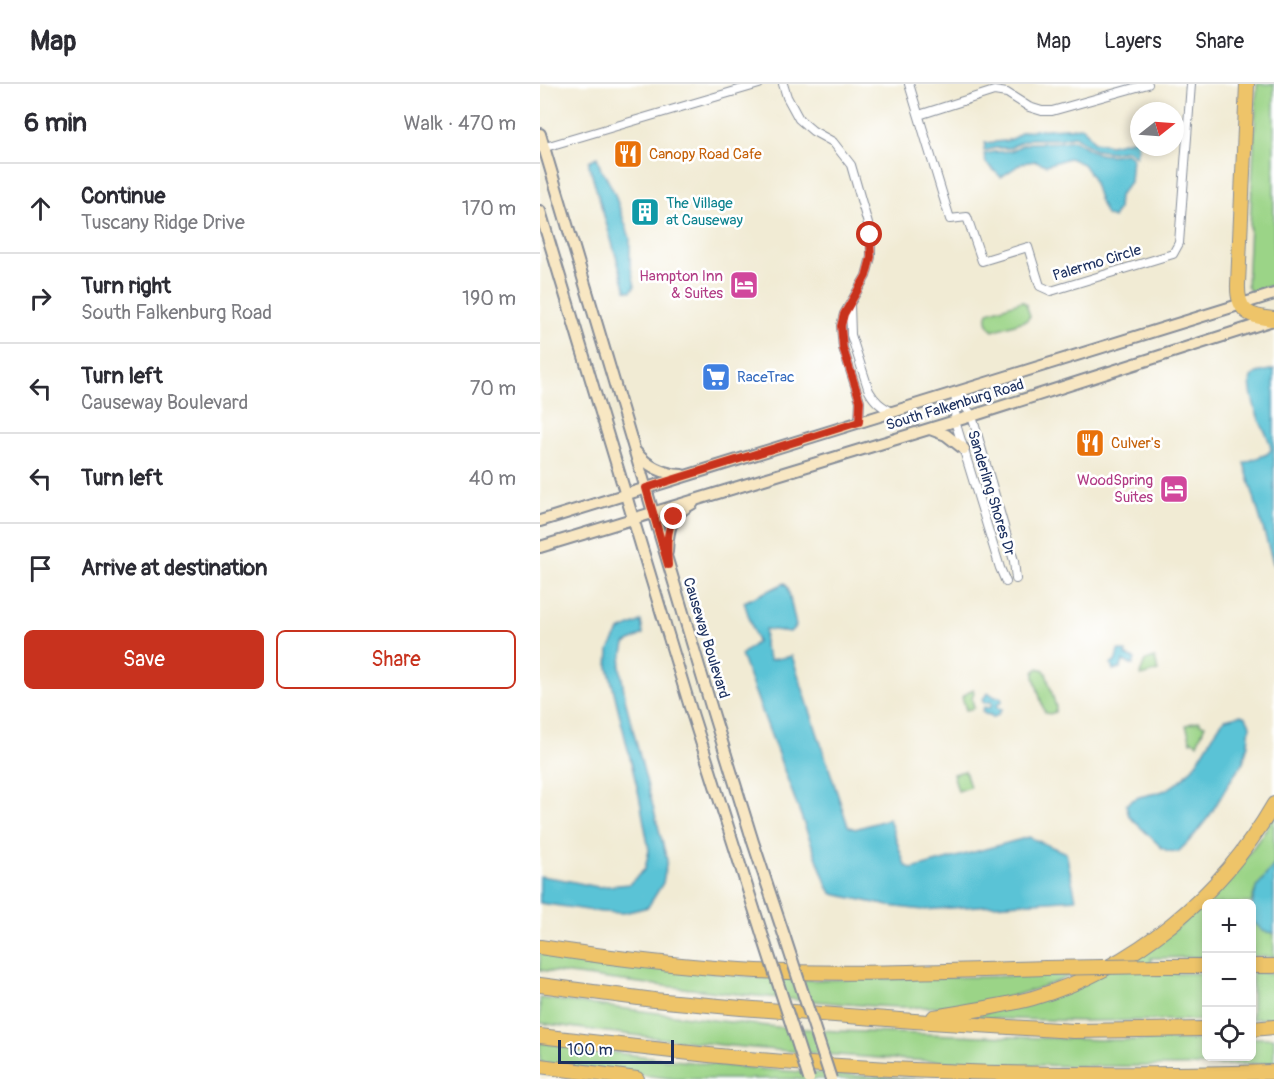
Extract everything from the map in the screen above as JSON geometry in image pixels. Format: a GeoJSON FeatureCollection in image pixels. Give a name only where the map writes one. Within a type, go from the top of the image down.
{"type":"FeatureCollection","features":[{"type":"Feature","properties":{"kind":"highway"},"geometry":{"type":"LineString","coordinates":[[1247,84],[1238,284],[1240,304],[1254,315],[1274,319]]}},
{"type":"Feature","properties":{"kind":"highway"},"geometry":{"type":"LineString","coordinates":[[914,1021],[1033,998],[1070,985],[1123,959],[1168,928],[1209,892],[1242,852],[1274,804]]}},
{"type":"Feature","properties":{"kind":"highway"},"geometry":{"type":"LineString","coordinates":[[540,946],[694,966],[761,971],[838,973],[1202,966]]}},
{"type":"Feature","properties":{"kind":"highway"},"geometry":{"type":"LineString","coordinates":[[1256,966],[1274,966]]}},
{"type":"Feature","properties":{"kind":"highway"},"geometry":{"type":"LineString","coordinates":[[540,985],[654,1000],[914,1021],[1074,1031],[1202,1029]]}},
{"type":"Feature","properties":{"kind":"highway"},"geometry":{"type":"LineString","coordinates":[[1256,1029],[1274,1027]]}},
{"type":"Feature","properties":{"kind":"highway"},"geometry":{"type":"LineString","coordinates":[[540,1036],[749,1059],[912,1070],[1110,1075],[1274,1072]]}},
{"type":"Feature","properties":{"kind":"highway"},"geometry":{"type":"LineString","coordinates":[[540,1066],[637,1079]]}},
{"type":"Feature","properties":{"kind":"main road","name":"Causeway Boulevard"},"geometry":{"type":"LineString","coordinates":[[540,134],[542,148],[753,842],[831,1079]]}},
{"type":"Feature","properties":{"kind":"main road"},"geometry":{"type":"LineString","coordinates":[[540,211],[690,707],[809,1079]]}},
{"type":"Feature","properties":{"kind":"main road","name":"South Falkenburg Road"},"geometry":{"type":"LineString","coordinates":[[540,521],[1274,294]]}},
{"type":"Feature","properties":{"kind":"main road","name":"South Falkenburg Road"},"geometry":{"type":"LineString","coordinates":[[540,547],[972,416],[1274,319]]}},
{"type":"Feature","properties":{"kind":"main road"},"geometry":{"type":"LineString","coordinates":[[929,429],[946,435],[964,449]]}},
{"type":"Feature","properties":{"kind":"main road"},"geometry":{"type":"LineString","coordinates":[[635,451],[645,462],[656,469],[671,474],[686,475]]}},
{"type":"Feature","properties":{"kind":"main road"},"geometry":{"type":"LineString","coordinates":[[668,565],[669,530],[674,517],[688,505],[715,494]]}},
{"type":"Feature","properties":{"kind":"street"},"geometry":{"type":"LineString","coordinates":[[542,148],[759,84]]}},
{"type":"Feature","properties":{"kind":"street"},"geometry":{"type":"LineString","coordinates":[[783,84],[799,119],[813,131],[833,142],[851,165],[868,224],[871,257],[866,276],[850,302],[841,326],[841,337],[860,401],[859,422]]}},
{"type":"Feature","properties":{"kind":"street","name":"Palermo Circle"},"geometry":{"type":"LineString","coordinates":[[909,84],[951,219],[967,217],[982,261],[1028,247],[1041,286],[1051,291],[1173,254],[1179,243],[1191,84]]}},
{"type":"Feature","properties":{"kind":"street"},"geometry":{"type":"LineString","coordinates":[[919,115],[994,91],[1007,93],[1029,107],[1052,111],[1148,84]]}},
{"type":"Feature","properties":{"kind":"street"},"geometry":{"type":"LineString","coordinates":[[850,302],[852,335],[869,391],[873,399],[892,412]]}},
{"type":"Feature","properties":{"kind":"street","name":"Sanderling Shores Dr"},"geometry":{"type":"LineString","coordinates":[[956,392],[972,416],[1014,561],[1016,579]]}},
{"type":"Feature","properties":{"kind":"street","name":"Sanderling Shores Dr"},"geometry":{"type":"LineString","coordinates":[[956,392],[955,421],[1006,582]]}},
{"type":"Feature","properties":{"kind":"green space"},"geometry":{"type":"Polygon","coordinates":[[[1257,84],[1274,84],[1274,285],[1251,292],[1247,286],[1257,84]]]}},
{"type":"Feature","properties":{"kind":"green space"},"geometry":{"type":"Polygon","coordinates":[[[1022,301],[1026,304],[1030,316],[1027,320],[993,331],[991,329],[987,320],[988,312],[1022,301]]]}},
{"type":"Feature","properties":{"kind":"green space"},"geometry":{"type":"Polygon","coordinates":[[[1155,658],[1158,671],[1141,676],[1145,661],[1155,658]]]}},
{"type":"Feature","properties":{"kind":"green space"},"geometry":{"type":"Polygon","coordinates":[[[1038,668],[1046,673],[1056,707],[1055,712],[1048,714],[1044,711],[1034,677],[1034,672],[1038,668]]]}},
{"type":"Feature","properties":{"kind":"green space"},"geometry":{"type":"Polygon","coordinates":[[[973,689],[974,708],[966,710],[962,697],[973,689]]]}},
{"type":"Feature","properties":{"kind":"green space"},"geometry":{"type":"Polygon","coordinates":[[[1199,721],[1205,725],[1197,744],[1194,741],[1191,742],[1186,725],[1199,721]]]}},
{"type":"Feature","properties":{"kind":"green space"},"geometry":{"type":"Polygon","coordinates":[[[965,771],[970,787],[958,791],[953,774],[965,771]]]}},
{"type":"Feature","properties":{"kind":"green space"},"geometry":{"type":"Polygon","coordinates":[[[1274,816],[1274,865],[1256,888],[1252,899],[1209,899],[1231,876],[1274,816]]]}},
{"type":"Feature","properties":{"kind":"green space"},"geometry":{"type":"Polygon","coordinates":[[[1202,905],[1202,957],[1151,958],[1152,974],[1202,973],[1202,1020],[1084,1021],[974,1018],[1138,956],[1202,905]]]}},
{"type":"Feature","properties":{"kind":"green space"},"geometry":{"type":"Polygon","coordinates":[[[1256,924],[1263,931],[1274,933],[1274,957],[1256,956],[1256,924]]]}},
{"type":"Feature","properties":{"kind":"green space"},"geometry":{"type":"Polygon","coordinates":[[[540,953],[745,976],[812,980],[1073,975],[1029,991],[984,1002],[954,1006],[889,1007],[720,992],[540,970],[540,953]]]}},
{"type":"Feature","properties":{"kind":"green space"},"geometry":{"type":"Polygon","coordinates":[[[1256,972],[1274,973],[1274,1018],[1256,1019],[1256,972]]]}},
{"type":"Feature","properties":{"kind":"green space"},"geometry":{"type":"Polygon","coordinates":[[[540,998],[721,1021],[836,1031],[1105,1040],[1202,1040],[1202,1061],[1256,1061],[1256,1038],[1274,1038],[1274,1063],[1090,1066],[906,1060],[723,1045],[540,1023],[540,998]]]}},
{"type":"Feature","properties":{"kind":"green space"},"geometry":{"type":"Polygon","coordinates":[[[540,1042],[716,1065],[925,1079],[676,1079],[540,1062],[540,1042]]]}},
{"type":"Feature","properties":{"kind":"water"},"geometry":{"type":"Polygon","coordinates":[[[1083,127],[1094,142],[1110,145],[1130,140],[1130,152],[1127,150],[1112,152],[1095,150],[1074,136],[1060,139],[1031,139],[1010,148],[984,151],[985,143],[1005,141],[1022,132],[1083,127]]]}},
{"type":"Feature","properties":{"kind":"water"},"geometry":{"type":"Polygon","coordinates":[[[1074,140],[1098,154],[1126,153],[1132,157],[1130,182],[1119,196],[1118,209],[1113,218],[1106,215],[1092,177],[1083,164],[1069,158],[1046,165],[1036,161],[1022,163],[1001,177],[986,163],[984,154],[1011,151],[1030,143],[1074,140]]]}},
{"type":"Feature","properties":{"kind":"water"},"geometry":{"type":"Polygon","coordinates":[[[597,157],[601,170],[614,192],[630,238],[630,264],[635,286],[631,291],[626,290],[589,165],[589,161],[597,157]]]}},
{"type":"Feature","properties":{"kind":"water"},"geometry":{"type":"Polygon","coordinates":[[[1274,369],[1274,566],[1244,463],[1267,454],[1271,450],[1256,410],[1250,382],[1251,377],[1257,373],[1274,369]]]}},
{"type":"Feature","properties":{"kind":"water"},"geometry":{"type":"Polygon","coordinates":[[[785,583],[796,626],[790,632],[765,629],[764,646],[770,660],[792,656],[848,826],[855,829],[889,819],[905,865],[912,869],[1029,837],[1066,853],[1076,899],[923,910],[889,906],[833,894],[828,888],[741,655],[757,642],[744,602],[785,583]]]}},
{"type":"Feature","properties":{"kind":"water"},"geometry":{"type":"Polygon","coordinates":[[[641,621],[643,634],[625,644],[620,666],[626,703],[667,860],[663,883],[648,907],[624,913],[540,903],[540,876],[598,887],[629,884],[645,869],[649,850],[639,795],[608,667],[609,650],[619,631],[641,621]]]}},
{"type":"Feature","properties":{"kind":"water"},"geometry":{"type":"Polygon","coordinates":[[[1119,650],[1135,659],[1133,665],[1123,661],[1121,668],[1113,670],[1111,664],[1115,662],[1119,650]]]}},
{"type":"Feature","properties":{"kind":"water"},"geometry":{"type":"Polygon","coordinates":[[[989,693],[1002,700],[997,705],[1002,709],[992,718],[991,715],[982,711],[984,707],[992,706],[991,702],[984,703],[982,700],[989,693]]]}},
{"type":"Feature","properties":{"kind":"water"},"geometry":{"type":"Polygon","coordinates":[[[1241,715],[1246,717],[1250,725],[1243,763],[1210,815],[1192,838],[1178,852],[1162,848],[1129,816],[1126,805],[1140,797],[1160,792],[1184,777],[1198,760],[1222,722],[1241,715]]]}},
{"type":"Feature","properties":{"kind":"water"},"geometry":{"type":"Polygon","coordinates":[[[1274,865],[1274,933],[1263,931],[1256,924],[1254,896],[1274,865]]]}},
{"type":"Feature","properties":{"kind":"place","name":"Canopy Road Cafe"},"geometry":{"type":"Point","coordinates":[628,154]}},
{"type":"Feature","properties":{"kind":"place","name":"The Village at Causeway"},"geometry":{"type":"Point","coordinates":[645,212]}},
{"type":"Feature","properties":{"kind":"place","name":"Hampton Inn & Suites"},"geometry":{"type":"Point","coordinates":[744,285]}},
{"type":"Feature","properties":{"kind":"place","name":"RaceTrac"},"geometry":{"type":"Point","coordinates":[716,377]}},
{"type":"Feature","properties":{"kind":"place","name":"Culver's"},"geometry":{"type":"Point","coordinates":[1090,443]}},
{"type":"Feature","properties":{"kind":"place","name":"WoodSpring Suites"},"geometry":{"type":"Point","coordinates":[1174,489]}},
{"type":"Feature","properties":{"kind":"route"},"geometry":{"type":"LineString","coordinates":[[674,517],[669,530],[668,565],[646,488],[859,422],[861,406],[843,348],[841,326],[850,302],[866,276],[871,257],[870,235]]}}]}
